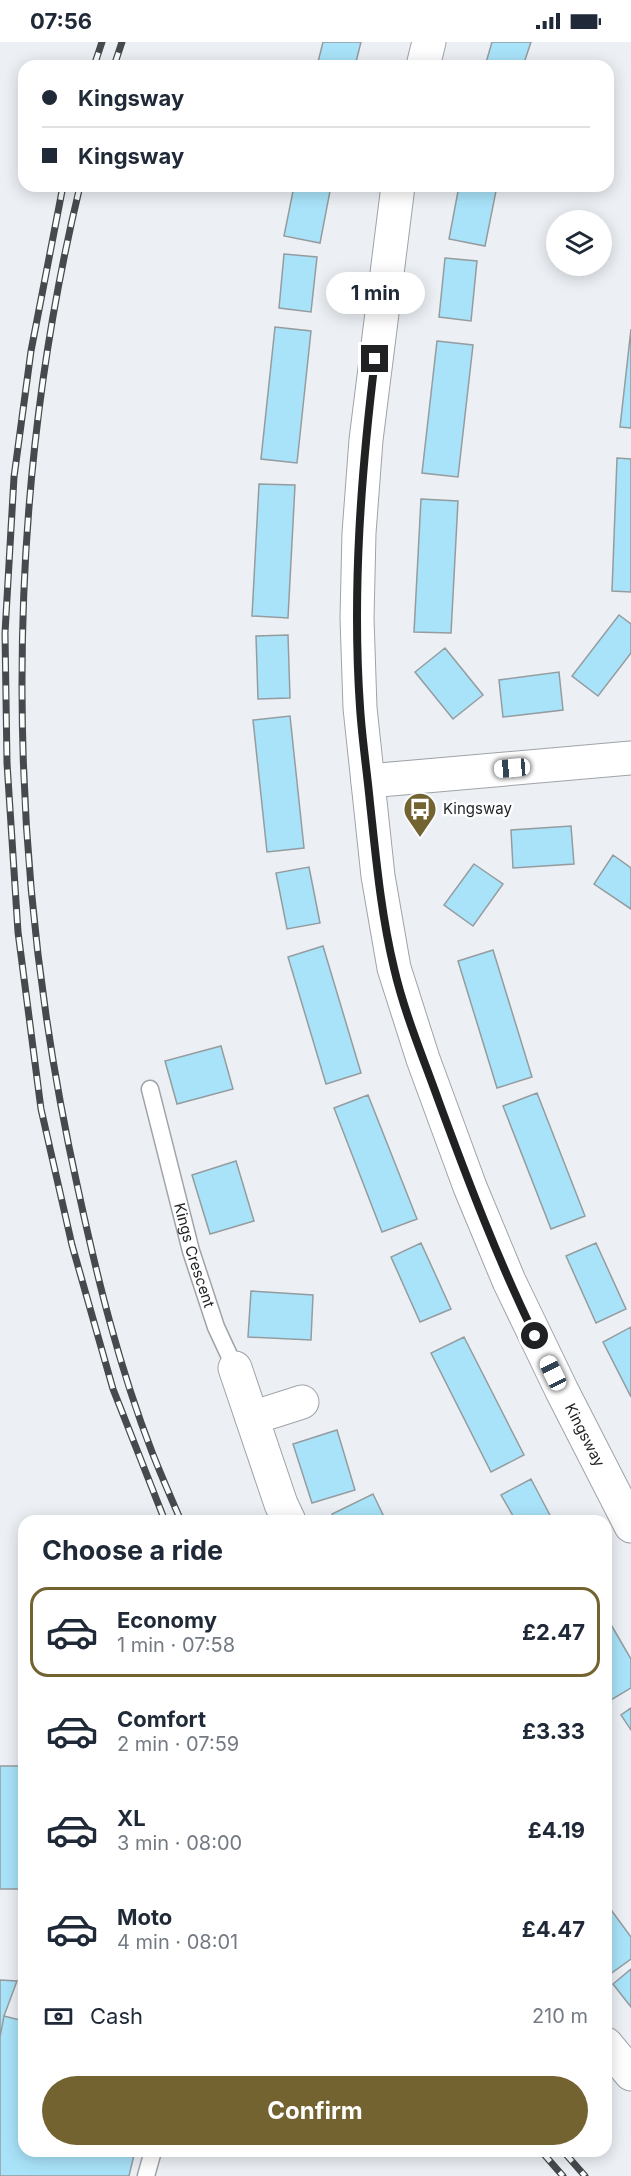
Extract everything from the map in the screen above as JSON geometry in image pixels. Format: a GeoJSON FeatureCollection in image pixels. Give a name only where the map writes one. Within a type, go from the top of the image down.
{"type":"FeatureCollection","features":[{"type":"Feature","properties":{"kind":"street"},"geometry":{"type":"LineString","coordinates":[[424,60],[429,42]]}},
{"type":"Feature","properties":{"kind":"street","name":"Kingsway"},"geometry":{"type":"LineString","coordinates":[[397,192],[366,440],[359,533],[357,618],[360,708],[378,876],[394,968],[423,1059],[470,1187],[509,1281],[561,1391],[631,1526]]}},
{"type":"Feature","properties":{"kind":"street"},"geometry":{"type":"LineString","coordinates":[[368,781],[631,758]]}},
{"type":"Feature","properties":{"kind":"street","name":"Kings Crescent"},"geometry":{"type":"LineString","coordinates":[[236,1368],[286,1515]]}},
{"type":"Feature","properties":{"kind":"street"},"geometry":{"type":"LineString","coordinates":[[252,1418],[302,1402]]}},
{"type":"Feature","properties":{"kind":"street"},"geometry":{"type":"LineString","coordinates":[[612,2051],[631,2074]]}},
{"type":"Feature","properties":{"kind":"lane","name":"Kings Crescent"},"geometry":{"type":"LineString","coordinates":[[150,1089],[191,1251],[216,1327],[236,1368]]}},
{"type":"Feature","properties":{"kind":"lane"},"geometry":{"type":"LineString","coordinates":[[146,2176],[151,2157]]}},
{"type":"Feature","properties":{"kind":"building"},"geometry":{"type":"Polygon","coordinates":[[[323,42],[361,42],[356,60],[318,60],[323,42]]]}},
{"type":"Feature","properties":{"kind":"building"},"geometry":{"type":"Polygon","coordinates":[[[492,42],[531,42],[525,60],[487,60],[492,42]]]}},
{"type":"Feature","properties":{"kind":"building"},"geometry":{"type":"Polygon","coordinates":[[[293,192],[330,192],[320,243],[284,236],[293,192]]]}},
{"type":"Feature","properties":{"kind":"building"},"geometry":{"type":"Polygon","coordinates":[[[458,192],[496,192],[485,246],[449,239],[458,192]]]}},
{"type":"Feature","properties":{"kind":"building"},"geometry":{"type":"Polygon","coordinates":[[[284,254],[317,257],[311,312],[279,308],[284,254]]]}},
{"type":"Feature","properties":{"kind":"building"},"geometry":{"type":"Polygon","coordinates":[[[445,258],[477,261],[471,321],[439,317],[445,258]]]}},
{"type":"Feature","properties":{"kind":"building"},"geometry":{"type":"Polygon","coordinates":[[[275,327],[311,331],[297,463],[261,459],[275,327]]]}},
{"type":"Feature","properties":{"kind":"building"},"geometry":{"type":"Polygon","coordinates":[[[631,329],[631,428],[620,427],[631,329]]]}},
{"type":"Feature","properties":{"kind":"building"},"geometry":{"type":"Polygon","coordinates":[[[437,341],[473,345],[458,477],[422,473],[437,341]]]}},
{"type":"Feature","properties":{"kind":"building"},"geometry":{"type":"Polygon","coordinates":[[[617,458],[631,459],[631,592],[612,591],[617,458]]]}},
{"type":"Feature","properties":{"kind":"building"},"geometry":{"type":"Polygon","coordinates":[[[259,484],[295,485],[288,618],[252,616],[259,484]]]}},
{"type":"Feature","properties":{"kind":"building"},"geometry":{"type":"Polygon","coordinates":[[[421,499],[458,501],[451,633],[414,632],[421,499]]]}},
{"type":"Feature","properties":{"kind":"building"},"geometry":{"type":"Polygon","coordinates":[[[619,615],[631,624],[631,653],[598,696],[572,676],[619,615]]]}},
{"type":"Feature","properties":{"kind":"building"},"geometry":{"type":"Polygon","coordinates":[[[288,635],[290,698],[258,699],[256,636],[288,635]]]}},
{"type":"Feature","properties":{"kind":"building"},"geometry":{"type":"Polygon","coordinates":[[[445,648],[483,695],[453,719],[415,672],[445,648]]]}},
{"type":"Feature","properties":{"kind":"building"},"geometry":{"type":"Polygon","coordinates":[[[559,672],[563,710],[503,717],[499,680],[559,672]]]}},
{"type":"Feature","properties":{"kind":"building"},"geometry":{"type":"Polygon","coordinates":[[[290,716],[304,848],[267,852],[253,720],[290,716]]]}},
{"type":"Feature","properties":{"kind":"building"},"geometry":{"type":"Polygon","coordinates":[[[571,826],[574,864],[513,868],[511,830],[571,826]]]}},
{"type":"Feature","properties":{"kind":"building"},"geometry":{"type":"Polygon","coordinates":[[[613,855],[631,868],[631,909],[594,884],[613,855]]]}},
{"type":"Feature","properties":{"kind":"building"},"geometry":{"type":"Polygon","coordinates":[[[474,864],[503,884],[473,926],[444,905],[474,864]]]}},
{"type":"Feature","properties":{"kind":"building"},"geometry":{"type":"Polygon","coordinates":[[[309,867],[320,923],[287,929],[276,873],[309,867]]]}},
{"type":"Feature","properties":{"kind":"building"},"geometry":{"type":"Polygon","coordinates":[[[323,946],[361,1073],[326,1084],[288,957],[323,946]]]}},
{"type":"Feature","properties":{"kind":"building"},"geometry":{"type":"Polygon","coordinates":[[[493,950],[532,1077],[497,1088],[458,961],[493,950]]]}},
{"type":"Feature","properties":{"kind":"building"},"geometry":{"type":"Polygon","coordinates":[[[221,1046],[233,1089],[177,1104],[165,1061],[221,1046]]]}},
{"type":"Feature","properties":{"kind":"building"},"geometry":{"type":"Polygon","coordinates":[[[537,1093],[585,1216],[551,1229],[503,1106],[537,1093]]]}},
{"type":"Feature","properties":{"kind":"building"},"geometry":{"type":"Polygon","coordinates":[[[368,1095],[417,1219],[382,1232],[334,1108],[368,1095]]]}},
{"type":"Feature","properties":{"kind":"building"},"geometry":{"type":"Polygon","coordinates":[[[236,1161],[254,1221],[210,1234],[192,1175],[236,1161]]]}},
{"type":"Feature","properties":{"kind":"building"},"geometry":{"type":"Polygon","coordinates":[[[421,1243],[451,1309],[420,1322],[391,1257],[421,1243]]]}},
{"type":"Feature","properties":{"kind":"building"},"geometry":{"type":"Polygon","coordinates":[[[596,1243],[626,1309],[596,1323],[566,1256],[596,1243]]]}},
{"type":"Feature","properties":{"kind":"building"},"geometry":{"type":"Polygon","coordinates":[[[251,1291],[313,1295],[311,1340],[248,1337],[251,1291]]]}},
{"type":"Feature","properties":{"kind":"building"},"geometry":{"type":"Polygon","coordinates":[[[631,1327],[631,1397],[603,1342],[631,1327]]]}},
{"type":"Feature","properties":{"kind":"building"},"geometry":{"type":"Polygon","coordinates":[[[464,1337],[524,1455],[491,1472],[431,1353],[464,1337]]]}},
{"type":"Feature","properties":{"kind":"building"},"geometry":{"type":"Polygon","coordinates":[[[337,1430],[355,1490],[312,1503],[293,1444],[337,1430]]]}},
{"type":"Feature","properties":{"kind":"building"},"geometry":{"type":"Polygon","coordinates":[[[531,1479],[550,1515],[513,1515],[501,1495],[531,1479]]]}},
{"type":"Feature","properties":{"kind":"building"},"geometry":{"type":"Polygon","coordinates":[[[373,1494],[383,1515],[333,1515],[373,1494]]]}},
{"type":"Feature","properties":{"kind":"building"},"geometry":{"type":"Polygon","coordinates":[[[612,1626],[631,1659],[631,1688],[612,1699],[612,1626]]]}},
{"type":"Feature","properties":{"kind":"building"},"geometry":{"type":"Polygon","coordinates":[[[631,1708],[631,1730],[621,1715],[631,1708]]]}},
{"type":"Feature","properties":{"kind":"building"},"geometry":{"type":"Polygon","coordinates":[[[0,1766],[18,1766],[18,1889],[0,1889],[0,1766]]]}},
{"type":"Feature","properties":{"kind":"building"},"geometry":{"type":"Polygon","coordinates":[[[612,1911],[631,1937],[631,1959],[612,1973],[612,1911]]]}},
{"type":"Feature","properties":{"kind":"building"},"geometry":{"type":"Polygon","coordinates":[[[631,1969],[631,2007],[613,1984],[631,1969]]]}},
{"type":"Feature","properties":{"kind":"building"},"geometry":{"type":"Polygon","coordinates":[[[0,1980],[17,1981],[4,2016],[0,2037],[0,1980]]]}},
{"type":"Feature","properties":{"kind":"building"},"geometry":{"type":"Polygon","coordinates":[[[4,2016],[18,2020],[18,2157],[134,2157],[129,2176],[0,2176],[0,2037],[4,2016]]]}},
{"type":"Feature","properties":{"kind":"railway"},"geometry":{"type":"LineString","coordinates":[[96,60],[102,42]]}},
{"type":"Feature","properties":{"kind":"railway"},"geometry":{"type":"LineString","coordinates":[[116,60],[122,42]]}},
{"type":"Feature","properties":{"kind":"railway"},"geometry":{"type":"LineString","coordinates":[[62,192],[31,351],[14,477],[5,633],[7,763],[18,932],[41,1109],[72,1245],[113,1389],[163,1515]]}},
{"type":"Feature","properties":{"kind":"railway"},"geometry":{"type":"LineString","coordinates":[[79,192],[54,310],[36,435],[25,561],[22,687],[26,814],[36,940],[54,1065],[78,1189],[119,1355],[140,1420],[178,1515]]}},
{"type":"Feature","properties":{"kind":"railway"},"geometry":{"type":"LineString","coordinates":[[546,2157],[563,2176]]}},
{"type":"Feature","properties":{"kind":"railway"},"geometry":{"type":"LineString","coordinates":[[568,2157],[585,2176]]}},
{"type":"Feature","properties":{"kind":"place","name":"Kingsway"},"geometry":{"type":"Point","coordinates":[420,838]}},
{"type":"Feature","properties":{"kind":"route"},"geometry":{"type":"LineString","coordinates":[[375,359],[359,533],[357,618],[360,708],[378,876],[394,968],[423,1059],[470,1187],[509,1281],[535,1336]]}}]}
